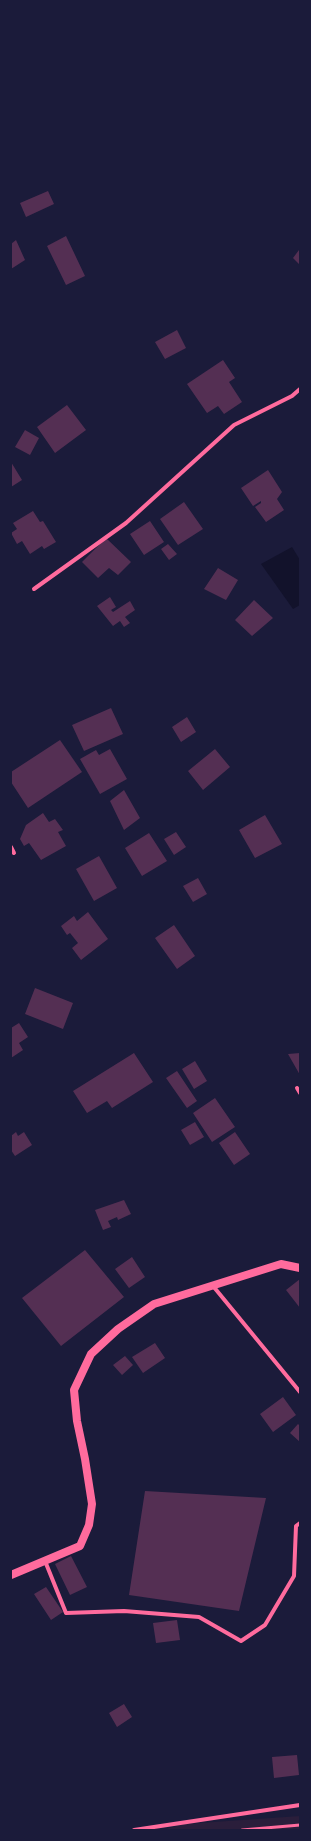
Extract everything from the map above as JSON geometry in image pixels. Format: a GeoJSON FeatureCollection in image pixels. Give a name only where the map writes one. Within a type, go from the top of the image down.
{"type":"FeatureCollection","features":[{"type":"Feature","properties":{"kind":"main road"},"geometry":{"type":"LineString","coordinates":[[11,1575],[80,1546],[90,1525],[92,1504],[85,1459],[76,1421],[74,1390],[91,1354],[118,1329],[154,1304],[281,1264],[300,1268]]}},
{"type":"Feature","properties":{"kind":"street"},"geometry":{"type":"LineString","coordinates":[[34,589],[126,523],[234,425],[292,396],[300,389]]}},
{"type":"Feature","properties":{"kind":"street"},"geometry":{"type":"LineString","coordinates":[[11,847],[14,853]]}},
{"type":"Feature","properties":{"kind":"street"},"geometry":{"type":"LineString","coordinates":[[297,1088],[300,1093]]}},
{"type":"Feature","properties":{"kind":"street"},"geometry":{"type":"LineString","coordinates":[[212,1286],[300,1392]]}},
{"type":"Feature","properties":{"kind":"street"},"geometry":{"type":"LineString","coordinates":[[45,1562],[66,1613],[124,1611],[199,1617],[241,1641],[265,1625],[294,1576],[296,1526],[300,1523]]}},
{"type":"Feature","properties":{"kind":"street"},"geometry":{"type":"LineString","coordinates":[[134,1830],[300,1805]]}},
{"type":"Feature","properties":{"kind":"lane"},"geometry":{"type":"LineString","coordinates":[[242,1830],[300,1826]]}},
{"type":"Feature","properties":{"kind":"shaded area"},"geometry":{"type":"Polygon","coordinates":[[[292,547],[300,560],[300,605],[293,609],[261,564],[292,547]]]}},
{"type":"Feature","properties":{"kind":"shaded area"},"geometry":{"type":"Polygon","coordinates":[[[300,1816],[300,1830],[161,1830],[185,1824],[300,1816]]]}},
{"type":"Feature","properties":{"kind":"building"},"geometry":{"type":"Polygon","coordinates":[[[48,191],[54,204],[26,217],[20,203],[48,191]]]}},
{"type":"Feature","properties":{"kind":"building"},"geometry":{"type":"Polygon","coordinates":[[[66,236],[85,276],[66,285],[47,246],[66,236]]]}},
{"type":"Feature","properties":{"kind":"building"},"geometry":{"type":"Polygon","coordinates":[[[16,240],[25,260],[11,269],[11,244],[16,240]]]}},
{"type":"Feature","properties":{"kind":"building"},"geometry":{"type":"Polygon","coordinates":[[[299,250],[300,251],[299,264],[293,258],[299,250]]]}},
{"type":"Feature","properties":{"kind":"building"},"geometry":{"type":"Polygon","coordinates":[[[177,330],[186,348],[165,359],[155,342],[177,330]]]}},
{"type":"Feature","properties":{"kind":"building"},"geometry":{"type":"Polygon","coordinates":[[[223,360],[235,378],[229,382],[242,402],[224,414],[218,406],[207,413],[187,384],[223,360]]]}},
{"type":"Feature","properties":{"kind":"building"},"geometry":{"type":"Polygon","coordinates":[[[67,405],[86,430],[55,453],[37,427],[67,405]]]}},
{"type":"Feature","properties":{"kind":"building"},"geometry":{"type":"Polygon","coordinates":[[[25,430],[39,438],[30,455],[15,447],[25,430]]]}},
{"type":"Feature","properties":{"kind":"building"},"geometry":{"type":"Polygon","coordinates":[[[11,462],[22,480],[11,487],[11,462]]]}},
{"type":"Feature","properties":{"kind":"building"},"geometry":{"type":"Polygon","coordinates":[[[268,470],[282,492],[277,499],[284,510],[266,522],[255,507],[261,503],[261,501],[253,506],[241,488],[268,470]]]}},
{"type":"Feature","properties":{"kind":"building"},"geometry":{"type":"Polygon","coordinates":[[[184,502],[203,529],[178,545],[160,519],[184,502]]]}},
{"type":"Feature","properties":{"kind":"building"},"geometry":{"type":"Polygon","coordinates":[[[33,511],[40,522],[43,521],[56,542],[44,549],[42,546],[30,554],[22,541],[17,544],[11,533],[17,529],[13,523],[33,511]]]}},
{"type":"Feature","properties":{"kind":"building"},"geometry":{"type":"Polygon","coordinates":[[[150,521],[164,542],[144,555],[130,534],[150,521]]]}},
{"type":"Feature","properties":{"kind":"building"},"geometry":{"type":"Polygon","coordinates":[[[106,538],[131,562],[118,575],[109,568],[98,578],[82,562],[106,538]]]}},
{"type":"Feature","properties":{"kind":"building"},"geometry":{"type":"Polygon","coordinates":[[[168,544],[177,554],[169,560],[161,549],[168,544]]]}},
{"type":"Feature","properties":{"kind":"building"},"geometry":{"type":"Polygon","coordinates":[[[218,568],[238,580],[226,600],[204,589],[218,568]]]}},
{"type":"Feature","properties":{"kind":"building"},"geometry":{"type":"Polygon","coordinates":[[[110,597],[116,607],[111,610],[113,612],[130,601],[135,610],[125,617],[130,623],[124,627],[120,621],[113,626],[97,606],[110,597]]]}},
{"type":"Feature","properties":{"kind":"building"},"geometry":{"type":"Polygon","coordinates":[[[254,600],[273,618],[252,636],[235,620],[254,600]]]}},
{"type":"Feature","properties":{"kind":"building"},"geometry":{"type":"Polygon","coordinates":[[[111,708],[123,734],[84,751],[72,725],[111,708]]]}},
{"type":"Feature","properties":{"kind":"building"},"geometry":{"type":"Polygon","coordinates":[[[187,717],[196,732],[181,742],[172,727],[187,717]]]}},
{"type":"Feature","properties":{"kind":"building"},"geometry":{"type":"Polygon","coordinates":[[[60,740],[82,772],[28,808],[11,782],[11,772],[60,740]]]}},
{"type":"Feature","properties":{"kind":"building"},"geometry":{"type":"Polygon","coordinates":[[[110,749],[127,779],[100,794],[80,759],[96,750],[99,755],[110,749]]]}},
{"type":"Feature","properties":{"kind":"building"},"geometry":{"type":"Polygon","coordinates":[[[215,749],[230,767],[203,790],[188,771],[215,749]]]}},
{"type":"Feature","properties":{"kind":"building"},"geometry":{"type":"Polygon","coordinates":[[[124,790],[140,818],[124,830],[110,801],[124,790]]]}},
{"type":"Feature","properties":{"kind":"building"},"geometry":{"type":"Polygon","coordinates":[[[43,813],[49,822],[55,819],[63,830],[58,832],[66,846],[41,860],[29,843],[24,846],[20,839],[26,825],[43,813]]]}},
{"type":"Feature","properties":{"kind":"building"},"geometry":{"type":"Polygon","coordinates":[[[265,815],[282,844],[255,858],[239,830],[265,815]]]}},
{"type":"Feature","properties":{"kind":"building"},"geometry":{"type":"Polygon","coordinates":[[[176,832],[186,847],[174,855],[164,839],[176,832]]]}},
{"type":"Feature","properties":{"kind":"building"},"geometry":{"type":"Polygon","coordinates":[[[149,833],[167,861],[142,876],[125,848],[149,833]]]}},
{"type":"Feature","properties":{"kind":"building"},"geometry":{"type":"Polygon","coordinates":[[[99,856],[117,888],[94,901],[76,869],[99,856]]]}},
{"type":"Feature","properties":{"kind":"building"},"geometry":{"type":"Polygon","coordinates":[[[198,878],[207,894],[193,902],[183,886],[198,878]]]}},
{"type":"Feature","properties":{"kind":"building"},"geometry":{"type":"Polygon","coordinates":[[[88,912],[108,939],[81,960],[72,948],[78,943],[70,933],[67,935],[61,926],[74,916],[77,921],[88,912]]]}},
{"type":"Feature","properties":{"kind":"building"},"geometry":{"type":"Polygon","coordinates":[[[174,925],[195,956],[177,969],[155,938],[174,925]]]}},
{"type":"Feature","properties":{"kind":"building"},"geometry":{"type":"Polygon","coordinates":[[[35,988],[73,1003],[63,1029],[25,1014],[35,988]]]}},
{"type":"Feature","properties":{"kind":"building"},"geometry":{"type":"Polygon","coordinates":[[[19,1023],[28,1037],[19,1043],[23,1050],[11,1058],[11,1028],[19,1023]]]}},
{"type":"Feature","properties":{"kind":"building"},"geometry":{"type":"Polygon","coordinates":[[[134,1053],[153,1082],[112,1108],[107,1101],[87,1113],[73,1091],[134,1053]]]}},
{"type":"Feature","properties":{"kind":"building"},"geometry":{"type":"Polygon","coordinates":[[[300,1053],[300,1075],[288,1054],[300,1053]]]}},
{"type":"Feature","properties":{"kind":"building"},"geometry":{"type":"Polygon","coordinates":[[[195,1061],[207,1081],[194,1089],[182,1069],[195,1061]]]}},
{"type":"Feature","properties":{"kind":"building"},"geometry":{"type":"Polygon","coordinates":[[[177,1071],[197,1101],[187,1108],[166,1078],[177,1071]]]}},
{"type":"Feature","properties":{"kind":"building"},"geometry":{"type":"Polygon","coordinates":[[[215,1098],[235,1127],[212,1142],[193,1113],[215,1098]]]}},
{"type":"Feature","properties":{"kind":"building"},"geometry":{"type":"Polygon","coordinates":[[[195,1122],[204,1137],[190,1145],[181,1130],[195,1122]]]}},
{"type":"Feature","properties":{"kind":"building"},"geometry":{"type":"Polygon","coordinates":[[[16,1132],[18,1136],[24,1132],[32,1145],[15,1156],[11,1150],[11,1136],[16,1132]]]}},
{"type":"Feature","properties":{"kind":"building"},"geometry":{"type":"Polygon","coordinates":[[[235,1132],[250,1154],[234,1165],[219,1143],[235,1132]]]}},
{"type":"Feature","properties":{"kind":"building"},"geometry":{"type":"Polygon","coordinates":[[[124,1200],[131,1214],[118,1220],[117,1217],[108,1221],[111,1227],[103,1230],[95,1210],[124,1200]]]}},
{"type":"Feature","properties":{"kind":"building"},"geometry":{"type":"Polygon","coordinates":[[[85,1250],[124,1297],[61,1346],[22,1298],[85,1250]]]}},
{"type":"Feature","properties":{"kind":"building"},"geometry":{"type":"Polygon","coordinates":[[[132,1257],[145,1277],[129,1288],[115,1269],[132,1257]]]}},
{"type":"Feature","properties":{"kind":"building"},"geometry":{"type":"Polygon","coordinates":[[[300,1279],[300,1308],[286,1290],[300,1279]]]}},
{"type":"Feature","properties":{"kind":"building"},"geometry":{"type":"Polygon","coordinates":[[[155,1343],[165,1358],[143,1373],[132,1357],[155,1343]]]}},
{"type":"Feature","properties":{"kind":"building"},"geometry":{"type":"Polygon","coordinates":[[[125,1356],[133,1365],[122,1375],[113,1365],[125,1356]]]}},
{"type":"Feature","properties":{"kind":"building"},"geometry":{"type":"Polygon","coordinates":[[[283,1397],[296,1415],[273,1432],[260,1414],[283,1397]]]}},
{"type":"Feature","properties":{"kind":"building"},"geometry":{"type":"Polygon","coordinates":[[[298,1424],[300,1426],[300,1442],[290,1433],[298,1424]]]}},
{"type":"Feature","properties":{"kind":"building"},"geometry":{"type":"Polygon","coordinates":[[[145,1491],[266,1498],[239,1611],[129,1595],[145,1491]]]}},
{"type":"Feature","properties":{"kind":"building"},"geometry":{"type":"Polygon","coordinates":[[[71,1556],[87,1587],[70,1595],[55,1564],[71,1556]]]}},
{"type":"Feature","properties":{"kind":"building"},"geometry":{"type":"Polygon","coordinates":[[[46,1587],[63,1612],[51,1620],[34,1594],[46,1587]]]}},
{"type":"Feature","properties":{"kind":"building"},"geometry":{"type":"Polygon","coordinates":[[[177,1620],[180,1640],[156,1643],[153,1623],[177,1620]]]}},
{"type":"Feature","properties":{"kind":"building"},"geometry":{"type":"Polygon","coordinates":[[[124,1704],[132,1717],[117,1727],[109,1713],[124,1704]]]}},
{"type":"Feature","properties":{"kind":"building"},"geometry":{"type":"Polygon","coordinates":[[[297,1755],[299,1775],[274,1778],[272,1757],[297,1755]]]}}]}
